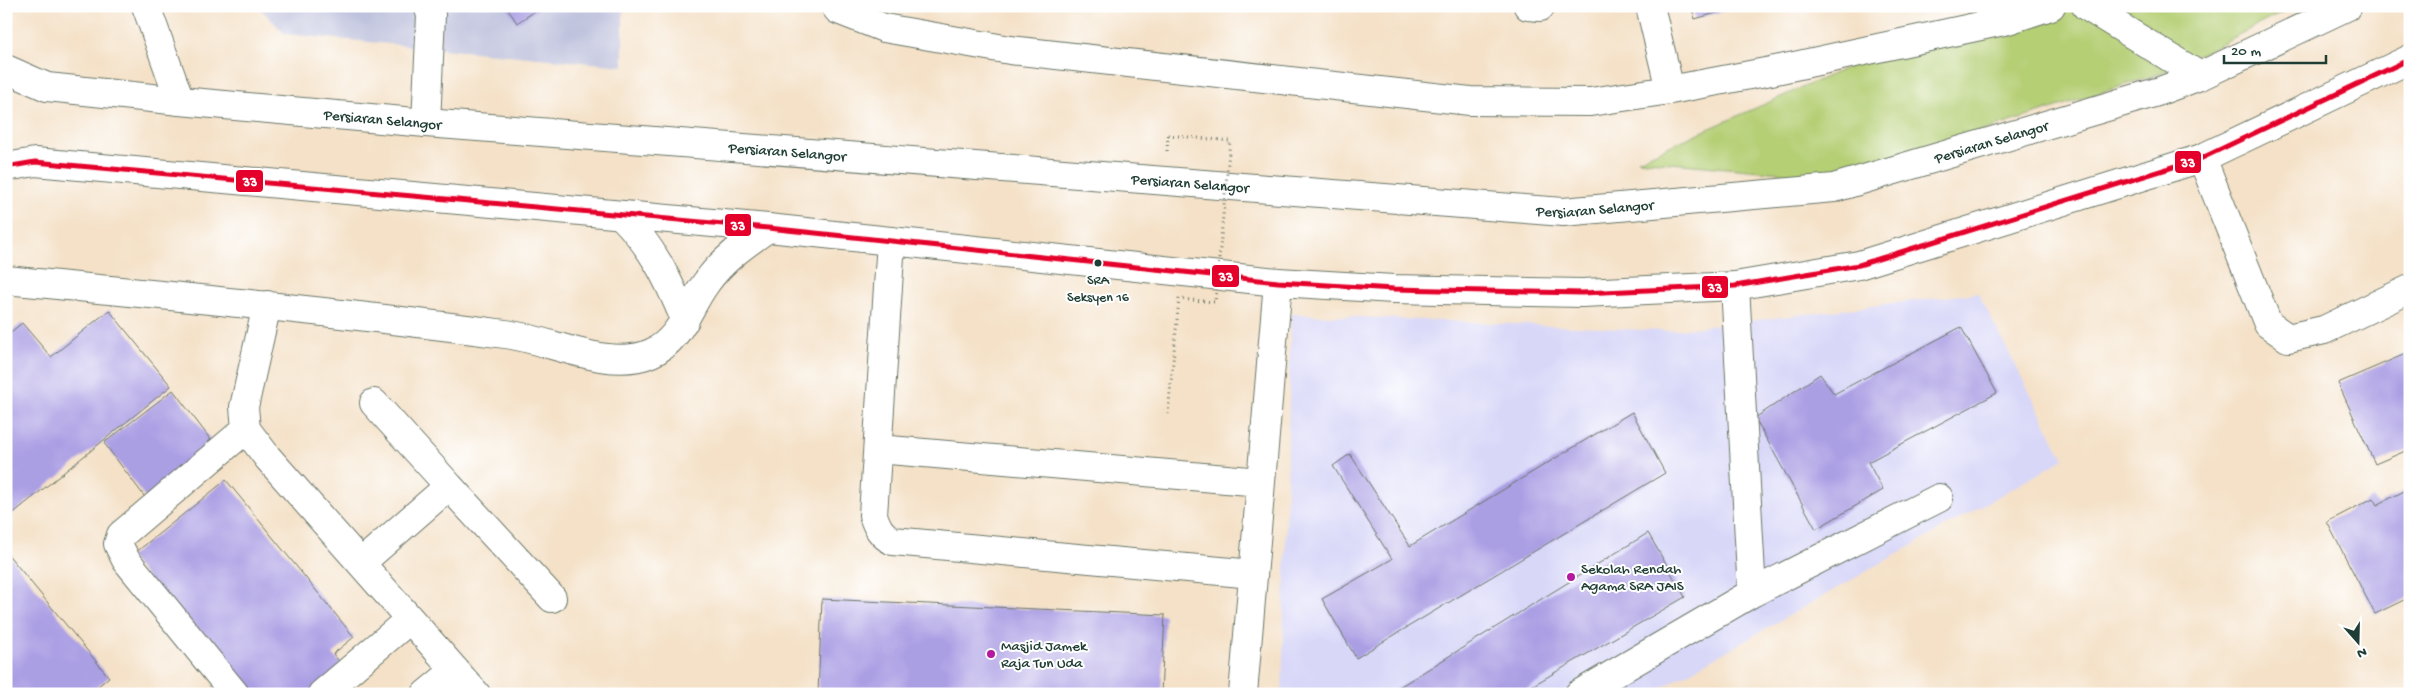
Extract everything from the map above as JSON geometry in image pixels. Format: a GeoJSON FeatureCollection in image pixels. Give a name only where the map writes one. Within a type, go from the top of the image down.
{"type":"FeatureCollection","features":[{"type":"Feature","properties":{"kind":"main road"},"geometry":{"type":"LineString","coordinates":[[146,6],[180,101]]}},
{"type":"Feature","properties":{"kind":"main road"},"geometry":{"type":"LineString","coordinates":[[426,123],[431,15],[428,6]]}},
{"type":"Feature","properties":{"kind":"main road"},"geometry":{"type":"LineString","coordinates":[[834,6],[838,10],[884,28],[1010,50],[1470,101],[1590,102],[1670,90],[2008,20],[2051,6]]}},
{"type":"Feature","properties":{"kind":"main road"},"geometry":{"type":"LineString","coordinates":[[1650,6],[1670,90]]}},
{"type":"Feature","properties":{"kind":"main road"},"geometry":{"type":"LineString","coordinates":[[2086,6],[2200,76]]}},
{"type":"Feature","properties":{"kind":"main road","name":"Persiaran Selangor"},"geometry":{"type":"LineString","coordinates":[[6,69],[47,87],[180,101],[426,123],[1563,212],[1834,188],[2157,92],[2200,76],[2348,6]]}},
{"type":"Feature","properties":{"kind":"main road"},"geometry":{"type":"LineString","coordinates":[[6,167],[35,162],[768,228],[1278,282],[1394,289],[1582,293],[1735,286],[1860,265],[2202,158],[2410,60]]}},
{"type":"Feature","properties":{"kind":"main road"},"geometry":{"type":"LineString","coordinates":[[2202,158],[2268,324],[2288,338],[2324,330],[2410,289]]}},
{"type":"Feature","properties":{"kind":"main road"},"geometry":{"type":"LineString","coordinates":[[621,215],[641,235],[654,253],[685,320]]}},
{"type":"Feature","properties":{"kind":"main road"},"geometry":{"type":"LineString","coordinates":[[6,280],[328,311],[529,337],[595,357],[625,360],[650,353],[670,340],[685,320],[705,283],[737,250],[768,228]]}},
{"type":"Feature","properties":{"kind":"main road"},"geometry":{"type":"LineString","coordinates":[[891,241],[873,515],[878,530],[892,541],[1254,574]]}},
{"type":"Feature","properties":{"kind":"main road"},"geometry":{"type":"LineString","coordinates":[[1244,694],[1278,282]]}},
{"type":"Feature","properties":{"kind":"main road"},"geometry":{"type":"LineString","coordinates":[[1735,286],[1752,593]]}},
{"type":"Feature","properties":{"kind":"main road"},"geometry":{"type":"LineString","coordinates":[[267,305],[244,407],[246,429],[268,458],[476,694]]}},
{"type":"Feature","properties":{"kind":"main road"},"geometry":{"type":"LineString","coordinates":[[374,404],[552,598]]}},
{"type":"Feature","properties":{"kind":"main road"},"geometry":{"type":"LineString","coordinates":[[235,694],[126,560],[118,544],[121,534],[246,429]]}},
{"type":"Feature","properties":{"kind":"main road"},"geometry":{"type":"LineString","coordinates":[[878,449],[1261,482]]}},
{"type":"Feature","properties":{"kind":"main road"},"geometry":{"type":"LineString","coordinates":[[361,563],[449,486]]}},
{"type":"Feature","properties":{"kind":"main road"},"geometry":{"type":"LineString","coordinates":[[1579,694],[1752,593],[1939,498]]}},
{"type":"Feature","properties":{"kind":"main road"},"geometry":{"type":"LineString","coordinates":[[322,694],[410,619]]}},
{"type":"Feature","properties":{"kind":"main road"},"geometry":{"type":"LineString","coordinates":[[426,694],[455,670]]}},
{"type":"Feature","properties":{"kind":"path"},"geometry":{"type":"LineString","coordinates":[[1168,135],[1230,141],[1215,302],[1180,299],[1168,414]]}},
{"type":"Feature","properties":{"kind":"shaded area"},"geometry":{"type":"Polygon","coordinates":[[[258,6],[623,6],[623,66],[285,34],[258,6]]]}},
{"type":"Feature","properties":{"kind":"shaded area","name":"Sekolah Rendah Agama SRA JAIS"},"geometry":{"type":"Polygon","coordinates":[[[1978,293],[2064,459],[1651,694],[1282,694],[1291,314],[1668,331],[1978,293]]]}},
{"type":"Feature","properties":{"kind":"green space"},"geometry":{"type":"Polygon","coordinates":[[[1987,6],[2295,6],[2165,72],[1837,178],[1638,160],[1987,6]]]}},
{"type":"Feature","properties":{"kind":"building"},"geometry":{"type":"Polygon","coordinates":[[[506,6],[543,6],[517,23],[506,6]]]}},
{"type":"Feature","properties":{"kind":"building"},"geometry":{"type":"Polygon","coordinates":[[[1691,6],[1737,6],[1737,7],[1695,19],[1691,6]]]}},
{"type":"Feature","properties":{"kind":"building"},"geometry":{"type":"Polygon","coordinates":[[[109,310],[171,386],[6,519],[6,336],[22,323],[51,357],[109,310]]]}},
{"type":"Feature","properties":{"kind":"building"},"geometry":{"type":"Polygon","coordinates":[[[1961,327],[1997,393],[1868,462],[1883,490],[1816,529],[1755,418],[1820,374],[1834,394],[1961,327]]]}},
{"type":"Feature","properties":{"kind":"building"},"geometry":{"type":"Polygon","coordinates":[[[2410,352],[2410,449],[2375,464],[2338,383],[2410,352]]]}},
{"type":"Feature","properties":{"kind":"building"},"geometry":{"type":"Polygon","coordinates":[[[173,390],[217,448],[148,501],[104,443],[173,390]]]}},
{"type":"Feature","properties":{"kind":"building"},"geometry":{"type":"Polygon","coordinates":[[[1632,412],[1665,473],[1356,658],[1322,599],[1392,559],[1333,466],[1350,454],[1410,546],[1632,412]]]}},
{"type":"Feature","properties":{"kind":"building"},"geometry":{"type":"Polygon","coordinates":[[[226,480],[354,637],[333,654],[353,678],[333,694],[242,694],[130,557],[226,480]]]}},
{"type":"Feature","properties":{"kind":"building"},"geometry":{"type":"Polygon","coordinates":[[[2410,488],[2410,597],[2375,614],[2327,522],[2373,498],[2377,505],[2410,488]]]}},
{"type":"Feature","properties":{"kind":"building"},"geometry":{"type":"Polygon","coordinates":[[[1648,533],[1685,597],[1518,694],[1388,694],[1648,533]]]}},
{"type":"Feature","properties":{"kind":"building"},"geometry":{"type":"Polygon","coordinates":[[[6,552],[109,677],[89,694],[32,694],[30,691],[26,694],[6,694],[6,552]]]}},
{"type":"Feature","properties":{"kind":"building","name":"Masjid Jamek Raja Tun Uda"},"geometry":{"type":"Polygon","coordinates":[[[822,599],[1165,615],[1161,694],[818,694],[822,599]]]}},
{"type":"Feature","properties":{"kind":"transit line","name":"33"},"geometry":{"type":"LineString","coordinates":[[6,167],[35,162],[768,228],[1278,282],[1394,289],[1582,293],[1735,286],[1859,265],[2202,158],[2410,59]]}},
{"type":"Feature","properties":{"kind":"place","name":"SRA Seksyen 16"},"geometry":{"type":"Point","coordinates":[1098,263]}},
{"type":"Feature","properties":{"kind":"place","name":"Sekolah Rendah Agama SRA JAIS"},"geometry":{"type":"Point","coordinates":[1571,577]}},
{"type":"Feature","properties":{"kind":"place","name":"Masjid Jamek Raja Tun Uda"},"geometry":{"type":"Point","coordinates":[991,654]}}]}
